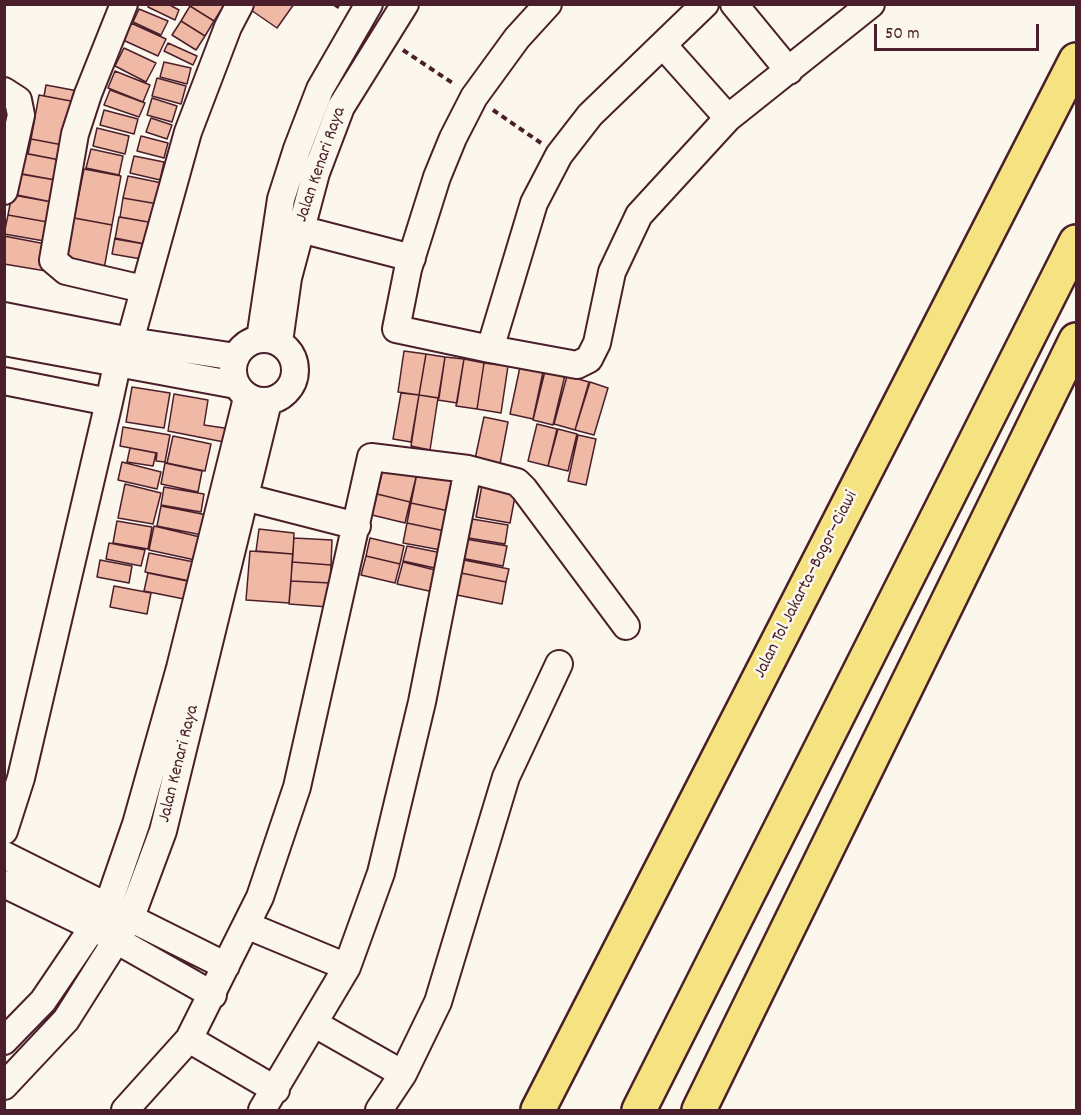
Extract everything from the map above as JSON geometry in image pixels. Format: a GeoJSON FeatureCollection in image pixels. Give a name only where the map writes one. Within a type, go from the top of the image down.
{"type":"FeatureCollection","features":[{"type":"Feature","properties":{"kind":"highway","name":"Jalan Tol Jakarta–Bogor–Ciawi"},"geometry":{"type":"LineString","coordinates":[[538,1110],[1077,60]]}},
{"type":"Feature","properties":{"kind":"highway"},"geometry":{"type":"LineString","coordinates":[[639,1110],[1077,242]]}},
{"type":"Feature","properties":{"kind":"highway"},"geometry":{"type":"LineString","coordinates":[[699,1110],[1077,340]]}},
{"type":"Feature","properties":{"kind":"street"},"geometry":{"type":"LineString","coordinates":[[124,4],[88,94],[75,134],[52,260],[66,271],[143,289]]}},
{"type":"Feature","properties":{"kind":"street"},"geometry":{"type":"LineString","coordinates":[[130,341],[191,122],[228,27],[240,4]]}},
{"type":"Feature","properties":{"kind":"street","name":"Jalan Kenari Raya"},"geometry":{"type":"LineString","coordinates":[[270,340],[281,199],[320,89],[369,4]]}},
{"type":"Feature","properties":{"kind":"street","name":"Jalan Kenari Raya"},"geometry":{"type":"LineString","coordinates":[[270,340],[316,173],[341,106],[405,4]]}},
{"type":"Feature","properties":{"kind":"street"},"geometry":{"type":"LineString","coordinates":[[548,4],[517,38],[474,97],[437,177],[412,258],[396,329],[577,365],[589,359],[597,343],[612,272],[639,215],[728,118],[872,4]]}},
{"type":"Feature","properties":{"kind":"street"},"geometry":{"type":"LineString","coordinates":[[734,4],[789,71]]}},
{"type":"Feature","properties":{"kind":"street"},"geometry":{"type":"LineString","coordinates":[[490,349],[534,203],[559,156],[590,115],[701,6]]}},
{"type":"Feature","properties":{"kind":"street"},"geometry":{"type":"LineString","coordinates":[[663,45],[728,118]]}},
{"type":"Feature","properties":{"kind":"street"},"geometry":{"type":"LineString","coordinates":[[4,91],[18,100],[21,115],[4,191]]}},
{"type":"Feature","properties":{"kind":"street"},"geometry":{"type":"LineString","coordinates":[[300,229],[412,258]]}},
{"type":"Feature","properties":{"kind":"street"},"geometry":{"type":"LineString","coordinates":[[4,316],[130,341],[236,357]]}},
{"type":"Feature","properties":{"kind":"street"},"geometry":{"type":"LineString","coordinates":[[4,342],[251,395],[287,394],[297,376],[294,356],[270,340],[245,345],[236,357],[232,371],[251,395]]}},
{"type":"Feature","properties":{"kind":"street"},"geometry":{"type":"LineString","coordinates":[[4,831],[13,776],[117,365]]}},
{"type":"Feature","properties":{"kind":"street"},"geometry":{"type":"LineString","coordinates":[[4,381],[109,402]]}},
{"type":"Feature","properties":{"kind":"street","name":"Jalan Kenari Raya"},"geometry":{"type":"LineString","coordinates":[[4,1086],[66,1020],[118,941],[131,916],[163,831],[244,497],[251,395]]}},
{"type":"Feature","properties":{"kind":"street","name":"Jalan Kenari Raya"},"geometry":{"type":"LineString","coordinates":[[4,1041],[43,1001],[108,905],[136,824],[180,668],[251,395]]}},
{"type":"Feature","properties":{"kind":"street"},"geometry":{"type":"LineString","coordinates":[[125,1110],[189,1039],[260,897],[297,787],[371,457],[468,469],[508,478],[524,489],[626,626]]}},
{"type":"Feature","properties":{"kind":"street"},"geometry":{"type":"LineString","coordinates":[[189,1039],[269,1100],[347,967],[381,873],[422,702],[468,469]]}},
{"type":"Feature","properties":{"kind":"street"},"geometry":{"type":"LineString","coordinates":[[244,497],[357,526]]}},
{"type":"Feature","properties":{"kind":"street"},"geometry":{"type":"LineString","coordinates":[[379,1110],[403,1074],[438,1002],[506,777],[559,664]]}},
{"type":"Feature","properties":{"kind":"street"},"geometry":{"type":"LineString","coordinates":[[4,855],[131,916],[226,966]]}},
{"type":"Feature","properties":{"kind":"street"},"geometry":{"type":"LineString","coordinates":[[4,884],[93,927],[213,995]]}},
{"type":"Feature","properties":{"kind":"street"},"geometry":{"type":"LineString","coordinates":[[246,925],[347,967]]}},
{"type":"Feature","properties":{"kind":"street"},"geometry":{"type":"LineString","coordinates":[[315,1024],[403,1074]]}},
{"type":"Feature","properties":{"kind":"building"},"geometry":{"type":"Polygon","coordinates":[[[149,4],[168,4],[179,10],[175,20],[148,7],[149,4]]]}},
{"type":"Feature","properties":{"kind":"building"},"geometry":{"type":"Polygon","coordinates":[[[192,4],[225,4],[214,21],[190,6],[192,4]]]}},
{"type":"Feature","properties":{"kind":"building"},"geometry":{"type":"Polygon","coordinates":[[[250,4],[294,4],[277,28],[248,8],[250,4]]]}},
{"type":"Feature","properties":{"kind":"building"},"geometry":{"type":"Polygon","coordinates":[[[190,6],[214,21],[205,36],[181,21],[190,6]]]}},
{"type":"Feature","properties":{"kind":"building"},"geometry":{"type":"Polygon","coordinates":[[[139,9],[168,21],[161,35],[133,22],[139,9]]]}},
{"type":"Feature","properties":{"kind":"building"},"geometry":{"type":"Polygon","coordinates":[[[181,21],[205,36],[196,50],[172,35],[181,21]]]}},
{"type":"Feature","properties":{"kind":"building"},"geometry":{"type":"Polygon","coordinates":[[[131,23],[166,39],[158,56],[123,40],[131,23]]]}},
{"type":"Feature","properties":{"kind":"building"},"geometry":{"type":"Polygon","coordinates":[[[168,43],[197,56],[193,65],[164,51],[168,43]]]}},
{"type":"Feature","properties":{"kind":"building"},"geometry":{"type":"Polygon","coordinates":[[[124,48],[156,63],[146,82],[115,66],[124,48]]]}},
{"type":"Feature","properties":{"kind":"building"},"geometry":{"type":"Polygon","coordinates":[[[164,62],[191,68],[187,84],[160,77],[164,62]]]}},
{"type":"Feature","properties":{"kind":"building"},"geometry":{"type":"Polygon","coordinates":[[[115,71],[150,85],[143,102],[108,88],[115,71]]]}},
{"type":"Feature","properties":{"kind":"building"},"geometry":{"type":"Polygon","coordinates":[[[157,78],[186,86],[181,104],[152,96],[157,78]]]}},
{"type":"Feature","properties":{"kind":"building"},"geometry":{"type":"Polygon","coordinates":[[[46,85],[78,91],[76,102],[44,96],[46,85]]]}},
{"type":"Feature","properties":{"kind":"building"},"geometry":{"type":"Polygon","coordinates":[[[110,90],[145,103],[139,117],[104,105],[110,90]]]}},
{"type":"Feature","properties":{"kind":"building"},"geometry":{"type":"Polygon","coordinates":[[[39,95],[76,102],[68,146],[31,139],[39,95]]]}},
{"type":"Feature","properties":{"kind":"building"},"geometry":{"type":"Polygon","coordinates":[[[152,98],[177,106],[172,122],[147,115],[152,98]]]}},
{"type":"Feature","properties":{"kind":"building"},"geometry":{"type":"Polygon","coordinates":[[[104,110],[138,119],[134,134],[100,125],[104,110]]]}},
{"type":"Feature","properties":{"kind":"building"},"geometry":{"type":"Polygon","coordinates":[[[151,118],[172,125],[167,139],[146,132],[151,118]]]}},
{"type":"Feature","properties":{"kind":"building"},"geometry":{"type":"Polygon","coordinates":[[[97,128],[129,136],[125,154],[93,146],[97,128]]]}},
{"type":"Feature","properties":{"kind":"building"},"geometry":{"type":"Polygon","coordinates":[[[141,136],[168,143],[164,158],[137,151],[141,136]]]}},
{"type":"Feature","properties":{"kind":"building"},"geometry":{"type":"Polygon","coordinates":[[[31,139],[68,146],[65,161],[28,154],[31,139]]]}},
{"type":"Feature","properties":{"kind":"building"},"geometry":{"type":"Polygon","coordinates":[[[91,149],[123,156],[119,175],[86,168],[91,149]]]}},
{"type":"Feature","properties":{"kind":"building"},"geometry":{"type":"Polygon","coordinates":[[[24,153],[65,161],[61,181],[20,174],[24,153]]]}},
{"type":"Feature","properties":{"kind":"building"},"geometry":{"type":"Polygon","coordinates":[[[134,156],[164,162],[160,180],[130,173],[134,156]]]}},
{"type":"Feature","properties":{"kind":"building"},"geometry":{"type":"Polygon","coordinates":[[[84,169],[121,176],[112,225],[74,218],[84,169]]]}},
{"type":"Feature","properties":{"kind":"building"},"geometry":{"type":"Polygon","coordinates":[[[17,173],[61,181],[57,203],[13,195],[17,173]]]}},
{"type":"Feature","properties":{"kind":"building"},"geometry":{"type":"Polygon","coordinates":[[[128,176],[162,183],[158,204],[123,198],[128,176]]]}},
{"type":"Feature","properties":{"kind":"building"},"geometry":{"type":"Polygon","coordinates":[[[12,194],[57,203],[53,223],[8,215],[12,194]]]}},
{"type":"Feature","properties":{"kind":"building"},"geometry":{"type":"Polygon","coordinates":[[[123,198],[158,204],[154,223],[120,217],[123,198]]]}},
{"type":"Feature","properties":{"kind":"building"},"geometry":{"type":"Polygon","coordinates":[[[8,215],[53,223],[50,242],[4,234],[8,215]]]}},
{"type":"Feature","properties":{"kind":"building"},"geometry":{"type":"Polygon","coordinates":[[[69,217],[112,225],[104,269],[61,261],[69,217]]]}},
{"type":"Feature","properties":{"kind":"building"},"geometry":{"type":"Polygon","coordinates":[[[119,217],[154,223],[150,245],[115,239],[119,217]]]}},
{"type":"Feature","properties":{"kind":"building"},"geometry":{"type":"Polygon","coordinates":[[[4,236],[51,245],[46,271],[4,264],[4,236]]]}},
{"type":"Feature","properties":{"kind":"building"},"geometry":{"type":"Polygon","coordinates":[[[115,238],[150,245],[147,260],[112,254],[115,238]]]}},
{"type":"Feature","properties":{"kind":"building"},"geometry":{"type":"Polygon","coordinates":[[[404,351],[426,354],[419,395],[398,392],[404,351]]]}},
{"type":"Feature","properties":{"kind":"building"},"geometry":{"type":"Polygon","coordinates":[[[426,354],[445,357],[439,398],[419,395],[426,354]]]}},
{"type":"Feature","properties":{"kind":"building"},"geometry":{"type":"Polygon","coordinates":[[[445,357],[464,359],[457,403],[438,400],[445,357]]]}},
{"type":"Feature","properties":{"kind":"building"},"geometry":{"type":"Polygon","coordinates":[[[464,359],[484,363],[477,409],[456,406],[464,359]]]}},
{"type":"Feature","properties":{"kind":"building"},"geometry":{"type":"Polygon","coordinates":[[[484,363],[508,366],[501,413],[477,409],[484,363]]]}},
{"type":"Feature","properties":{"kind":"building"},"geometry":{"type":"Polygon","coordinates":[[[520,367],[543,372],[533,419],[510,414],[520,367]]]}},
{"type":"Feature","properties":{"kind":"building"},"geometry":{"type":"Polygon","coordinates":[[[545,371],[565,375],[553,425],[533,420],[545,371]]]}},
{"type":"Feature","properties":{"kind":"building"},"geometry":{"type":"Polygon","coordinates":[[[567,376],[589,382],[575,430],[554,424],[567,376]]]}},
{"type":"Feature","properties":{"kind":"building"},"geometry":{"type":"Polygon","coordinates":[[[590,382],[608,388],[594,435],[575,430],[590,382]]]}},
{"type":"Feature","properties":{"kind":"building"},"geometry":{"type":"Polygon","coordinates":[[[132,387],[170,393],[164,428],[126,422],[132,387]]]}},
{"type":"Feature","properties":{"kind":"building"},"geometry":{"type":"Polygon","coordinates":[[[401,393],[419,395],[411,442],[393,439],[401,393]]]}},
{"type":"Feature","properties":{"kind":"building"},"geometry":{"type":"Polygon","coordinates":[[[174,394],[208,400],[204,425],[231,429],[229,443],[168,431],[174,394]]]}},
{"type":"Feature","properties":{"kind":"building"},"geometry":{"type":"Polygon","coordinates":[[[419,395],[438,398],[430,450],[411,446],[419,395]]]}},
{"type":"Feature","properties":{"kind":"building"},"geometry":{"type":"Polygon","coordinates":[[[484,417],[508,422],[500,464],[475,459],[484,417]]]}},
{"type":"Feature","properties":{"kind":"building"},"geometry":{"type":"Polygon","coordinates":[[[537,424],[557,429],[548,466],[528,461],[537,424]]]}},
{"type":"Feature","properties":{"kind":"building"},"geometry":{"type":"Polygon","coordinates":[[[123,427],[170,435],[165,462],[156,461],[157,453],[120,446],[123,427]]]}},
{"type":"Feature","properties":{"kind":"building"},"geometry":{"type":"Polygon","coordinates":[[[558,429],[577,434],[568,471],[548,466],[558,429]]]}},
{"type":"Feature","properties":{"kind":"building"},"geometry":{"type":"Polygon","coordinates":[[[578,435],[596,439],[586,485],[568,481],[578,435]]]}},
{"type":"Feature","properties":{"kind":"building"},"geometry":{"type":"Polygon","coordinates":[[[173,436],[211,444],[205,471],[167,463],[173,436]]]}},
{"type":"Feature","properties":{"kind":"building"},"geometry":{"type":"Polygon","coordinates":[[[130,448],[156,453],[153,466],[127,462],[130,448]]]}},
{"type":"Feature","properties":{"kind":"building"},"geometry":{"type":"Polygon","coordinates":[[[122,462],[161,472],[157,489],[118,480],[122,462]]]}},
{"type":"Feature","properties":{"kind":"building"},"geometry":{"type":"Polygon","coordinates":[[[165,463],[202,471],[198,492],[161,484],[165,463]]]}},
{"type":"Feature","properties":{"kind":"building"},"geometry":{"type":"Polygon","coordinates":[[[384,465],[417,473],[410,502],[377,494],[384,465]]]}},
{"type":"Feature","properties":{"kind":"building"},"geometry":{"type":"Polygon","coordinates":[[[417,473],[456,481],[449,511],[411,503],[417,473]]]}},
{"type":"Feature","properties":{"kind":"building"},"geometry":{"type":"Polygon","coordinates":[[[125,484],[161,493],[153,524],[118,518],[125,484]]]}},
{"type":"Feature","properties":{"kind":"building"},"geometry":{"type":"Polygon","coordinates":[[[482,485],[516,491],[510,523],[476,517],[482,485]]]}},
{"type":"Feature","properties":{"kind":"building"},"geometry":{"type":"Polygon","coordinates":[[[164,487],[204,494],[201,512],[161,505],[164,487]]]}},
{"type":"Feature","properties":{"kind":"building"},"geometry":{"type":"Polygon","coordinates":[[[377,494],[410,502],[405,523],[372,515],[377,494]]]}},
{"type":"Feature","properties":{"kind":"building"},"geometry":{"type":"Polygon","coordinates":[[[411,503],[449,511],[445,531],[407,523],[411,503]]]}},
{"type":"Feature","properties":{"kind":"building"},"geometry":{"type":"Polygon","coordinates":[[[161,506],[207,515],[202,535],[157,526],[161,506]]]}},
{"type":"Feature","properties":{"kind":"building"},"geometry":{"type":"Polygon","coordinates":[[[472,519],[508,525],[505,544],[469,538],[472,519]]]}},
{"type":"Feature","properties":{"kind":"building"},"geometry":{"type":"Polygon","coordinates":[[[117,521],[152,527],[148,549],[113,543],[117,521]]]}},
{"type":"Feature","properties":{"kind":"building"},"geometry":{"type":"Polygon","coordinates":[[[407,523],[445,531],[441,550],[403,543],[407,523]]]}},
{"type":"Feature","properties":{"kind":"building"},"geometry":{"type":"Polygon","coordinates":[[[154,526],[200,537],[195,560],[149,550],[154,526]]]}},
{"type":"Feature","properties":{"kind":"building"},"geometry":{"type":"Polygon","coordinates":[[[259,529],[294,533],[293,554],[256,551],[259,529]]]}},
{"type":"Feature","properties":{"kind":"building"},"geometry":{"type":"Polygon","coordinates":[[[294,538],[332,540],[331,565],[292,562],[294,538]]]}},
{"type":"Feature","properties":{"kind":"building"},"geometry":{"type":"Polygon","coordinates":[[[370,538],[404,546],[400,564],[366,556],[370,538]]]}},
{"type":"Feature","properties":{"kind":"building"},"geometry":{"type":"Polygon","coordinates":[[[465,539],[507,546],[503,566],[461,558],[465,539]]]}},
{"type":"Feature","properties":{"kind":"building"},"geometry":{"type":"Polygon","coordinates":[[[109,543],[145,550],[141,566],[106,559],[109,543]]]}},
{"type":"Feature","properties":{"kind":"building"},"geometry":{"type":"Polygon","coordinates":[[[407,546],[447,554],[444,570],[403,561],[407,546]]]}},
{"type":"Feature","properties":{"kind":"building"},"geometry":{"type":"Polygon","coordinates":[[[250,551],[293,554],[289,603],[246,600],[250,551]]]}},
{"type":"Feature","properties":{"kind":"building"},"geometry":{"type":"Polygon","coordinates":[[[149,553],[194,562],[190,581],[145,572],[149,553]]]}},
{"type":"Feature","properties":{"kind":"building"},"geometry":{"type":"Polygon","coordinates":[[[366,556],[400,564],[395,583],[361,575],[366,556]]]}},
{"type":"Feature","properties":{"kind":"building"},"geometry":{"type":"Polygon","coordinates":[[[100,560],[132,566],[129,583],[97,577],[100,560]]]}},
{"type":"Feature","properties":{"kind":"building"},"geometry":{"type":"Polygon","coordinates":[[[464,560],[509,569],[506,582],[461,573],[464,560]]]}},
{"type":"Feature","properties":{"kind":"building"},"geometry":{"type":"Polygon","coordinates":[[[292,562],[331,565],[330,583],[291,581],[292,562]]]}},
{"type":"Feature","properties":{"kind":"building"},"geometry":{"type":"Polygon","coordinates":[[[403,562],[443,572],[438,593],[397,584],[403,562]]]}},
{"type":"Feature","properties":{"kind":"building"},"geometry":{"type":"Polygon","coordinates":[[[148,573],[187,581],[184,599],[144,591],[148,573]]]}},
{"type":"Feature","properties":{"kind":"building"},"geometry":{"type":"Polygon","coordinates":[[[461,573],[506,582],[502,604],[457,595],[461,573]]]}},
{"type":"Feature","properties":{"kind":"building"},"geometry":{"type":"Polygon","coordinates":[[[291,581],[330,583],[328,607],[289,604],[291,581]]]}},
{"type":"Feature","properties":{"kind":"building"},"geometry":{"type":"Polygon","coordinates":[[[114,586],[151,593],[147,614],[110,607],[114,586]]]}}]}
